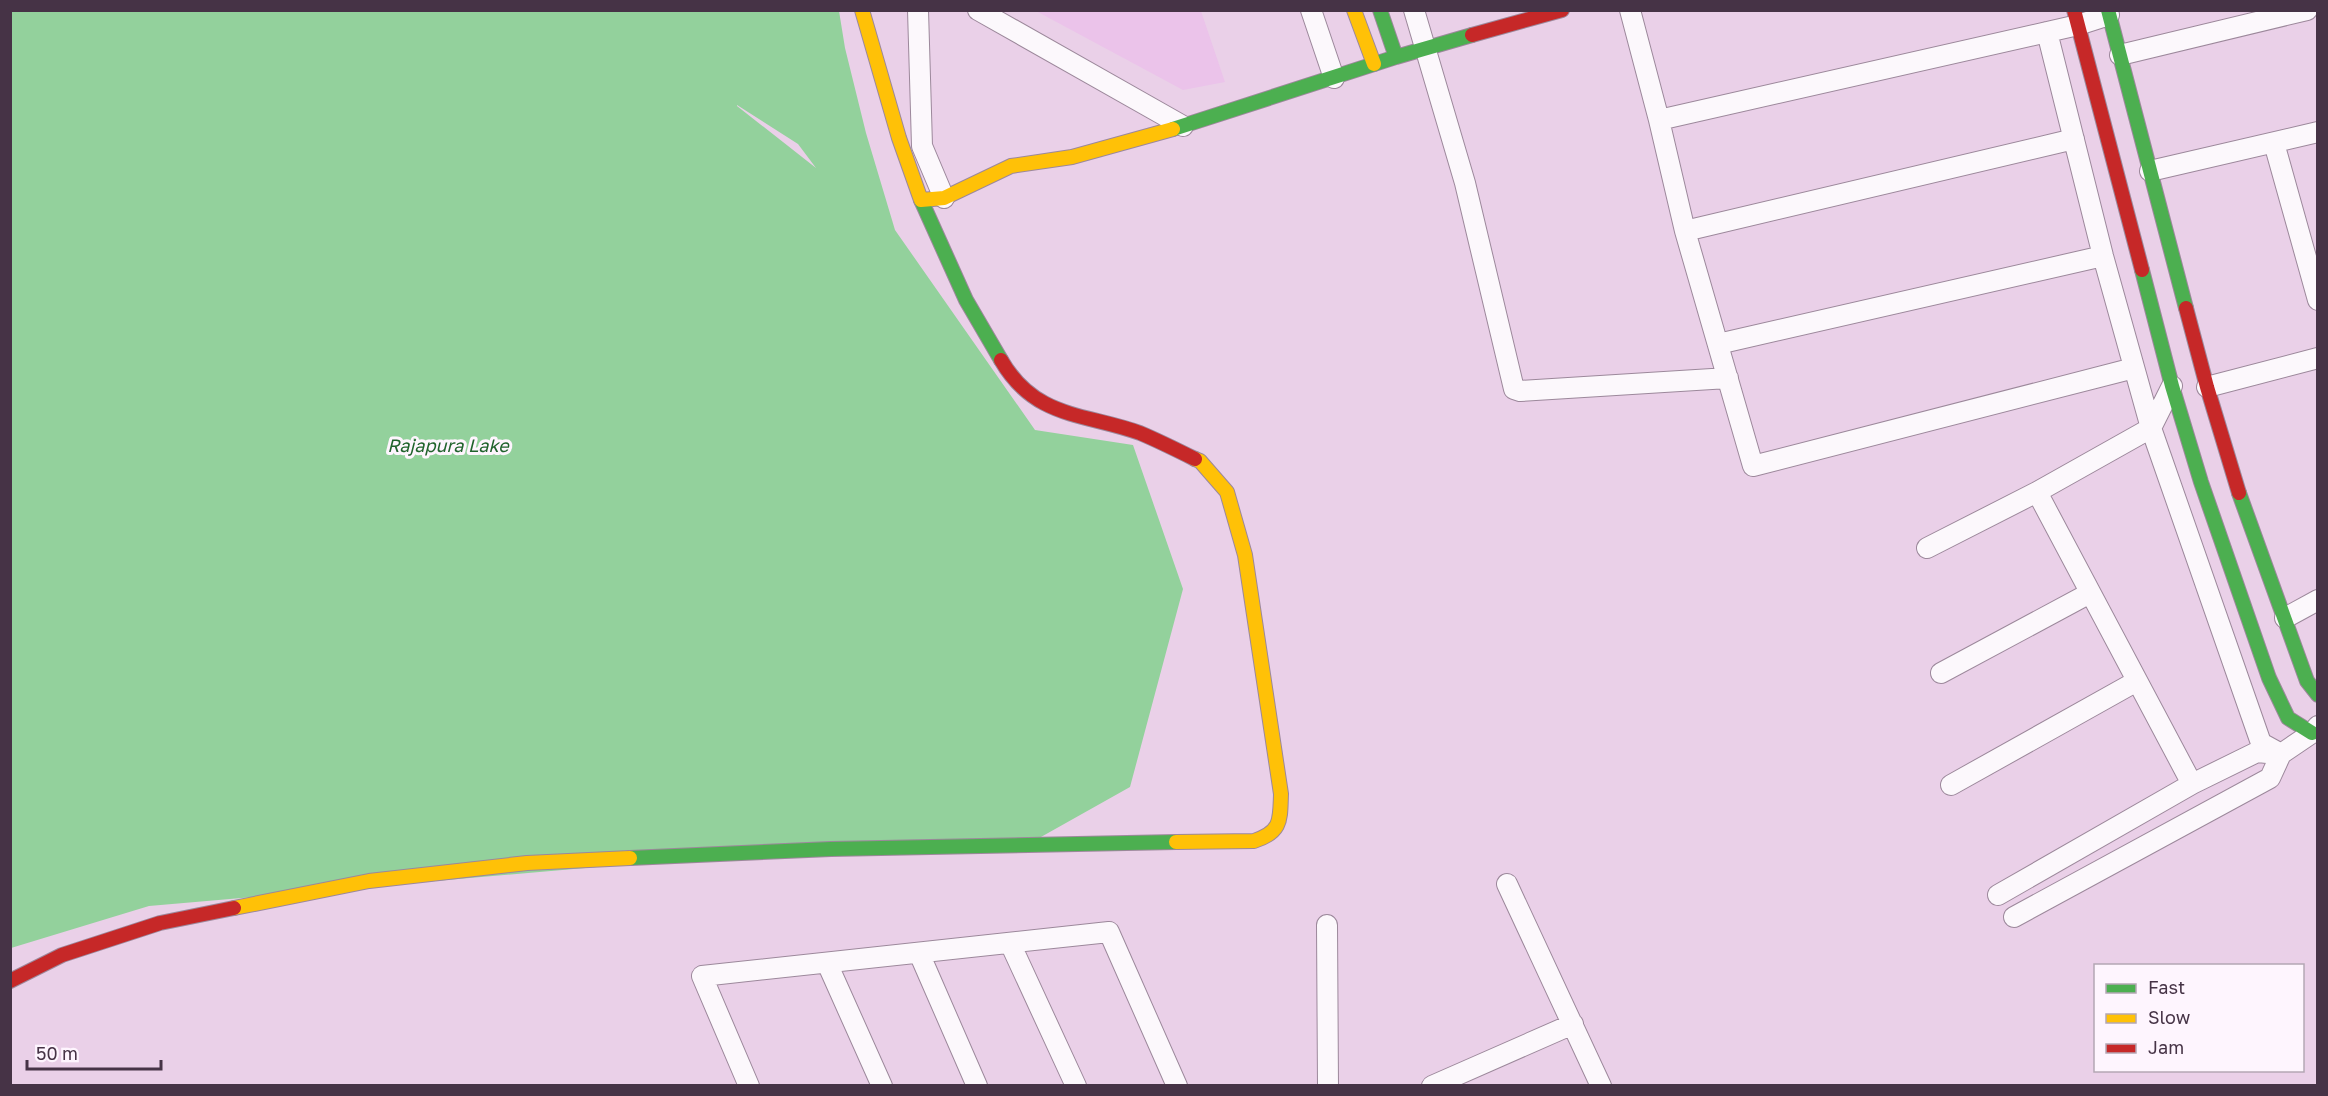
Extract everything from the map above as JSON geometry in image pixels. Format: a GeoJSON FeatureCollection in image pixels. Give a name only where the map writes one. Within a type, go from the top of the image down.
{"type":"FeatureCollection","features":[{"type":"Feature","properties":{"kind":"street"},"geometry":{"type":"LineString","coordinates":[[10,981],[62,955],[160,924],[380,880],[539,863],[831,849],[1254,841],[1270,837],[1279,824],[1281,794],[1245,555],[1227,492],[1200,461],[1139,433],[1076,417],[1035,399],[1008,371],[966,300],[921,200],[899,138],[862,10]]}},
{"type":"Feature","properties":{"kind":"street"},"geometry":{"type":"LineString","coordinates":[[918,10],[922,146],[944,198]]}},
{"type":"Feature","properties":{"kind":"street"},"geometry":{"type":"LineString","coordinates":[[978,10],[1183,126]]}},
{"type":"Feature","properties":{"kind":"street"},"geometry":{"type":"LineString","coordinates":[[1311,10],[1334,78]]}},
{"type":"Feature","properties":{"kind":"street"},"geometry":{"type":"LineString","coordinates":[[1354,10],[1374,64]]}},
{"type":"Feature","properties":{"kind":"street"},"geometry":{"type":"LineString","coordinates":[[1380,10],[1396,57]]}},
{"type":"Feature","properties":{"kind":"street"},"geometry":{"type":"LineString","coordinates":[[1414,10],[1465,183],[1514,389],[1520,391],[1728,378]]}},
{"type":"Feature","properties":{"kind":"street"},"geometry":{"type":"LineString","coordinates":[[921,200],[944,198],[1011,166],[1072,157],[1183,126],[1426,48],[1510,18],[1562,10]]}},
{"type":"Feature","properties":{"kind":"street"},"geometry":{"type":"LineString","coordinates":[[1630,10],[1685,231],[1753,466],[2134,368]]}},
{"type":"Feature","properties":{"kind":"street"},"geometry":{"type":"LineString","coordinates":[[2120,55],[2307,10]]}},
{"type":"Feature","properties":{"kind":"street"},"geometry":{"type":"LineString","coordinates":[[1659,120],[2047,32],[2076,18],[2109,13],[2207,387],[2238,490],[2307,681],[2318,695]]}},
{"type":"Feature","properties":{"kind":"street"},"geometry":{"type":"LineString","coordinates":[[2076,18],[2172,386],[2248,620],[2280,703],[2288,717],[2299,726],[2316,731]]}},
{"type":"Feature","properties":{"kind":"street"},"geometry":{"type":"LineString","coordinates":[[2047,32],[2103,256],[2151,428],[2261,743],[2281,754]]}},
{"type":"Feature","properties":{"kind":"street"},"geometry":{"type":"LineString","coordinates":[[2150,171],[2318,132]]}},
{"type":"Feature","properties":{"kind":"street"},"geometry":{"type":"LineString","coordinates":[[1685,231],[2074,139]]}},
{"type":"Feature","properties":{"kind":"street"},"geometry":{"type":"LineString","coordinates":[[2274,143],[2311,253],[2318,300]]}},
{"type":"Feature","properties":{"kind":"street"},"geometry":{"type":"LineString","coordinates":[[1718,344],[2103,256]]}},
{"type":"Feature","properties":{"kind":"street"},"geometry":{"type":"LineString","coordinates":[[2207,387],[2318,358]]}},
{"type":"Feature","properties":{"kind":"street"},"geometry":{"type":"LineString","coordinates":[[1927,548],[2037,492],[2151,428],[2172,386]]}},
{"type":"Feature","properties":{"kind":"street"},"geometry":{"type":"LineString","coordinates":[[2151,428],[2190,447]]}},
{"type":"Feature","properties":{"kind":"street"},"geometry":{"type":"LineString","coordinates":[[2037,492],[2192,784]]}},
{"type":"Feature","properties":{"kind":"street"},"geometry":{"type":"LineString","coordinates":[[1941,673],[2090,593]]}},
{"type":"Feature","properties":{"kind":"street"},"geometry":{"type":"LineString","coordinates":[[2285,618],[2318,600]]}},
{"type":"Feature","properties":{"kind":"street"},"geometry":{"type":"LineString","coordinates":[[1951,785],[2137,681]]}},
{"type":"Feature","properties":{"kind":"street"},"geometry":{"type":"LineString","coordinates":[[2014,916],[2270,778],[2281,754],[2316,731]]}},
{"type":"Feature","properties":{"kind":"street"},"geometry":{"type":"LineString","coordinates":[[1998,895],[2192,784],[2257,752],[2281,754]]}},
{"type":"Feature","properties":{"kind":"street"},"geometry":{"type":"LineString","coordinates":[[1508,884],[1601,1086]]}},
{"type":"Feature","properties":{"kind":"street"},"geometry":{"type":"LineString","coordinates":[[1327,925],[1328,1086]]}},
{"type":"Feature","properties":{"kind":"street"},"geometry":{"type":"LineString","coordinates":[[749,1086],[702,976],[1109,932],[1177,1086]]}},
{"type":"Feature","properties":{"kind":"street"},"geometry":{"type":"LineString","coordinates":[[1010,943],[1076,1086]]}},
{"type":"Feature","properties":{"kind":"street"},"geometry":{"type":"LineString","coordinates":[[919,953],[977,1086]]}},
{"type":"Feature","properties":{"kind":"street"},"geometry":{"type":"LineString","coordinates":[[827,963],[882,1086]]}},
{"type":"Feature","properties":{"kind":"street"},"geometry":{"type":"LineString","coordinates":[[1432,1086],[1573,1024]]}},
{"type":"Feature","properties":{"kind":"shaded area"},"geometry":{"type":"Polygon","coordinates":[[[1036,11],[1201,11],[1225,82],[1183,90],[1036,11]]]}},
{"type":"Feature","properties":{"kind":"water","name":"Rajapura Lake"},"geometry":{"type":"Polygon","coordinates":[[[11,11],[839,11],[845,48],[866,133],[895,230],[1035,430],[1133,445],[1183,589],[1130,787],[1014,852],[757,853],[149,906],[11,948],[11,11]],[[737,105],[816,168],[798,144],[737,105]]]}},
{"type":"Feature","properties":{"kind":"traffic: fast"},"geometry":{"type":"LineString","coordinates":[[1380,10],[1396,57]]}},
{"type":"Feature","properties":{"kind":"traffic: fast"},"geometry":{"type":"LineString","coordinates":[[2108,10],[2186,308]]}},
{"type":"Feature","properties":{"kind":"traffic: fast"},"geometry":{"type":"LineString","coordinates":[[1173,129],[1396,57],[1472,35]]}},
{"type":"Feature","properties":{"kind":"traffic: fast"},"geometry":{"type":"LineString","coordinates":[[921,200],[966,300],[1001,360]]}},
{"type":"Feature","properties":{"kind":"traffic: fast"},"geometry":{"type":"LineString","coordinates":[[2142,270],[2172,386],[2201,482],[2269,678],[2288,718],[2312,733]]}},
{"type":"Feature","properties":{"kind":"traffic: fast"},"geometry":{"type":"LineString","coordinates":[[2239,493],[2307,681],[2318,695]]}},
{"type":"Feature","properties":{"kind":"traffic: fast"},"geometry":{"type":"LineString","coordinates":[[630,858],[831,849],[1176,842]]}},
{"type":"Feature","properties":{"kind":"traffic: slow"},"geometry":{"type":"LineString","coordinates":[[862,10],[899,138],[921,200],[944,198],[1011,166],[1072,157],[1173,129]]}},
{"type":"Feature","properties":{"kind":"traffic: slow"},"geometry":{"type":"LineString","coordinates":[[1354,10],[1374,64]]}},
{"type":"Feature","properties":{"kind":"traffic: slow"},"geometry":{"type":"LineString","coordinates":[[1176,842],[1254,841],[1270,834],[1275,829],[1281,803],[1245,555],[1227,492],[1200,461],[1195,459]]}},
{"type":"Feature","properties":{"kind":"traffic: slow"},"geometry":{"type":"LineString","coordinates":[[234,908],[369,881],[527,863],[630,858]]}},
{"type":"Feature","properties":{"kind":"traffic: jam"},"geometry":{"type":"LineString","coordinates":[[1472,35],[1562,10]]}},
{"type":"Feature","properties":{"kind":"traffic: jam"},"geometry":{"type":"LineString","coordinates":[[2074,10],[2142,270]]}},
{"type":"Feature","properties":{"kind":"traffic: jam"},"geometry":{"type":"LineString","coordinates":[[2186,308],[2239,493]]}},
{"type":"Feature","properties":{"kind":"traffic: jam"},"geometry":{"type":"LineString","coordinates":[[1001,360],[1014,379],[1045,404],[1081,417],[1140,433],[1195,459]]}},
{"type":"Feature","properties":{"kind":"traffic: jam"},"geometry":{"type":"LineString","coordinates":[[10,981],[62,955],[160,923],[234,908]]}}]}
